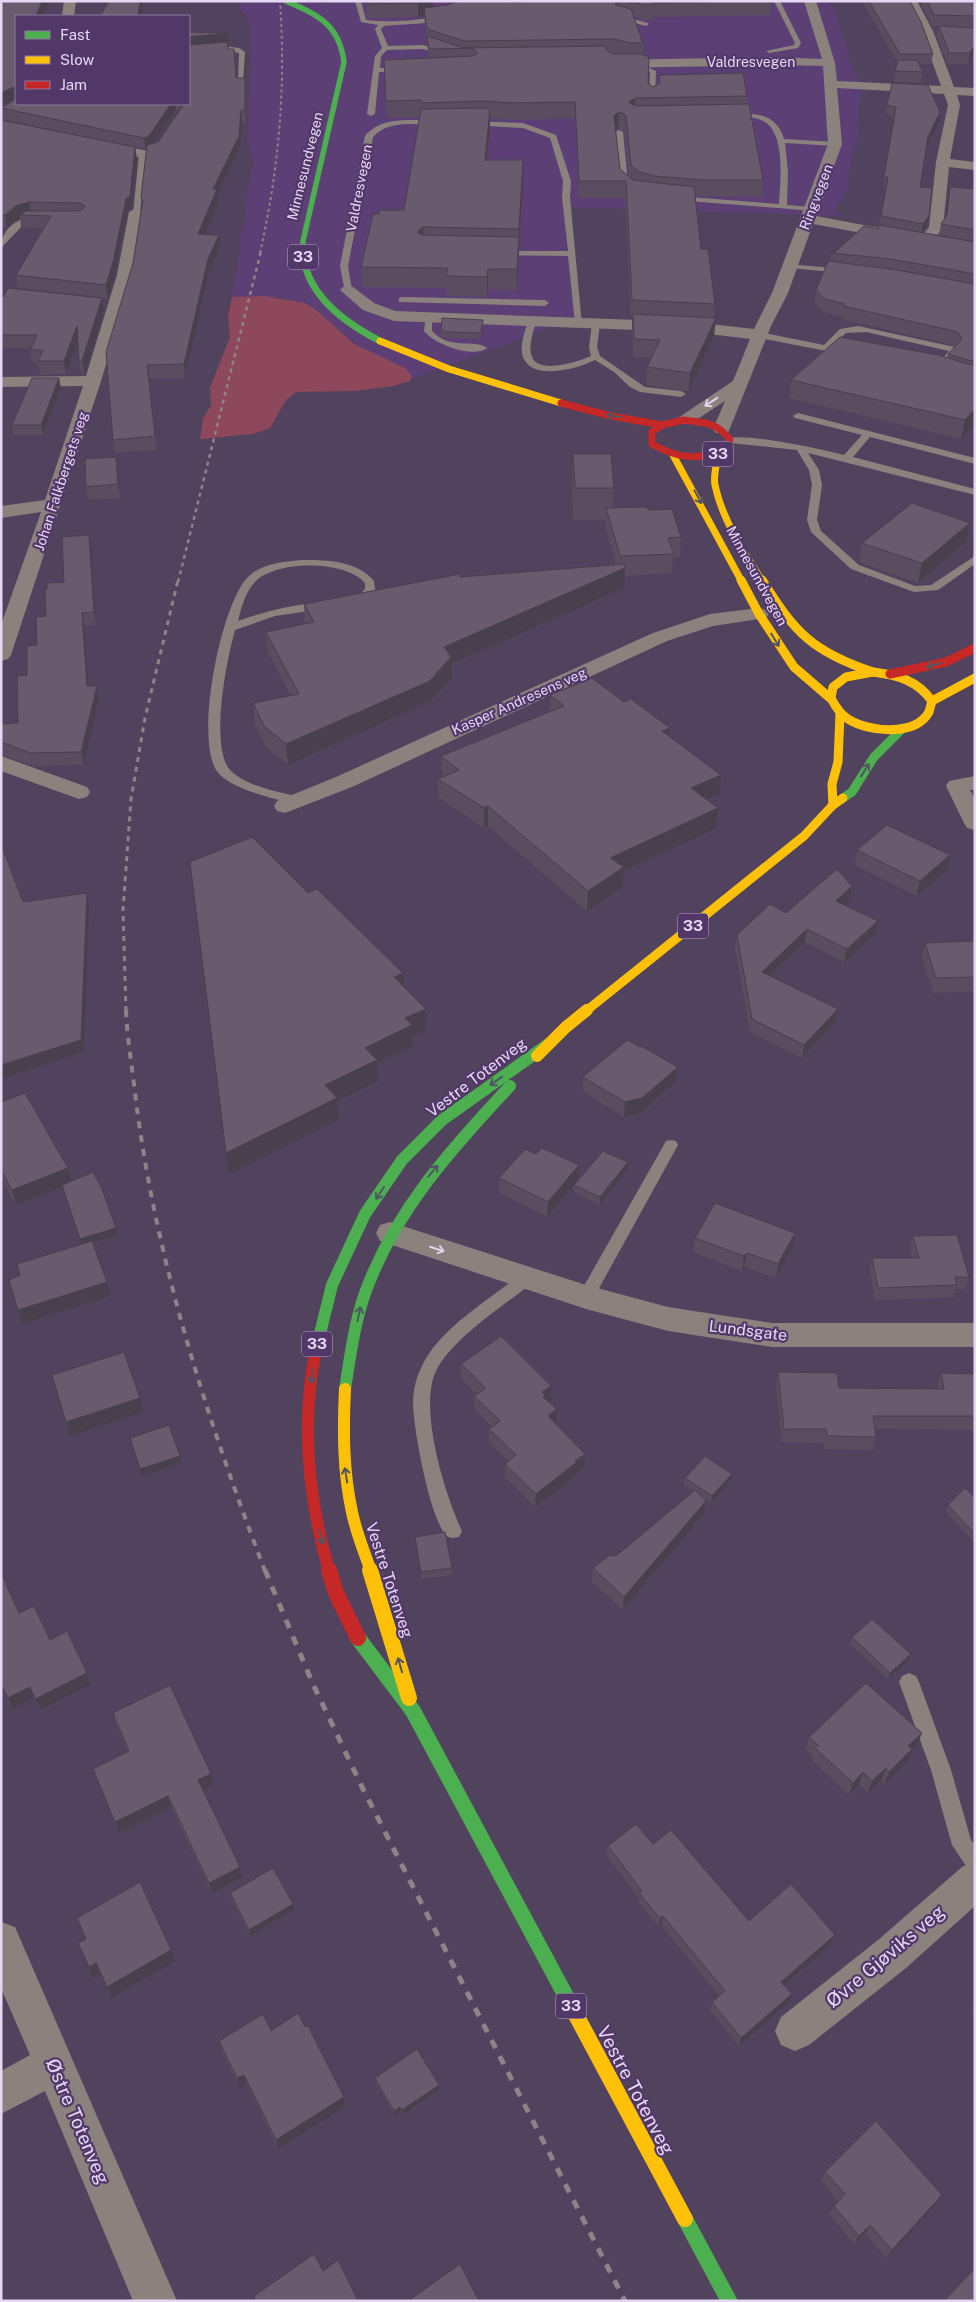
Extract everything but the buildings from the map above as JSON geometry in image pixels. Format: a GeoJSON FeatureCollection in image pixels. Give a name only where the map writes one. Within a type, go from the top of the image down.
{"type":"FeatureCollection","features":[{"type":"Feature","properties":{"kind":"main road","name":"Minnesundvegen"},"geometry":{"type":"LineString","coordinates":[[286,1],[318,17],[330,26],[338,34],[346,53],[342,78],[302,241],[304,266],[316,290],[347,321],[394,348],[449,369],[544,399],[611,416],[662,425],[684,420],[708,423],[726,434]]}},
{"type":"Feature","properties":{"kind":"main road","name":"Minnesundvegen"},"geometry":{"type":"LineString","coordinates":[[544,399],[607,428]]}},
{"type":"Feature","properties":{"kind":"main road"},"geometry":{"type":"LineString","coordinates":[[652,444],[651,432],[662,425]]}},
{"type":"Feature","properties":{"kind":"main road","name":"33"},"geometry":{"type":"LineString","coordinates":[[718,454],[728,446],[726,434]]}},
{"type":"Feature","properties":{"kind":"main road","name":"Minnesundvegen"},"geometry":{"type":"LineString","coordinates":[[637,440],[652,444],[673,456],[697,458],[718,454],[715,483],[722,507],[728,520],[786,614],[810,642],[821,650],[848,664],[873,672]]}},
{"type":"Feature","properties":{"kind":"main road","name":"Minnesundvegen"},"geometry":{"type":"LineString","coordinates":[[673,456],[686,476],[759,614],[794,667],[830,698]]}},
{"type":"Feature","properties":{"kind":"main road"},"geometry":{"type":"LineString","coordinates":[[890,674],[946,662],[975,648]]}},
{"type":"Feature","properties":{"kind":"main road","name":"33"},"geometry":{"type":"LineString","coordinates":[[873,672],[890,674],[907,679],[921,687],[932,701],[930,713],[926,718],[903,728],[868,728],[840,714],[835,709],[830,698],[831,692],[838,682],[854,675],[873,672]]}},
{"type":"Feature","properties":{"kind":"main road"},"geometry":{"type":"LineString","coordinates":[[932,701],[975,678]]}},
{"type":"Feature","properties":{"kind":"main road"},"geometry":{"type":"LineString","coordinates":[[833,805],[832,784],[838,762],[840,714]]}},
{"type":"Feature","properties":{"kind":"main road","name":"Vestre Totenveg"},"geometry":{"type":"LineString","coordinates":[[729,2301],[413,1712],[359,1641],[332,1579],[319,1525],[311,1479],[308,1420],[313,1361],[332,1285],[365,1214],[402,1160],[442,1120],[550,1043],[804,836],[833,805],[852,792],[874,756],[903,728]]}},
{"type":"Feature","properties":{"kind":"main road","name":"Vestre Totenveg"},"geometry":{"type":"LineString","coordinates":[[413,1712],[388,1623],[364,1560],[352,1512],[345,1467],[342,1414],[350,1355],[363,1295],[390,1233],[426,1180],[550,1043]]}},
{"type":"Feature","properties":{"kind":"street"},"geometry":{"type":"LineString","coordinates":[[68,15],[70,1]]}},
{"type":"Feature","properties":{"kind":"street","name":"Ringvegen"},"geometry":{"type":"LineString","coordinates":[[726,434],[739,384],[780,293],[834,144],[829,63],[810,1]]}},
{"type":"Feature","properties":{"kind":"street"},"geometry":{"type":"LineString","coordinates":[[910,1],[932,31],[954,105],[942,162],[936,228],[926,240]]}},
{"type":"Feature","properties":{"kind":"street","name":"Valdresvegen"},"geometry":{"type":"LineString","coordinates":[[606,62],[768,61],[829,63]]}},
{"type":"Feature","properties":{"kind":"street"},"geometry":{"type":"LineString","coordinates":[[831,84],[975,92]]}},
{"type":"Feature","properties":{"kind":"street"},"geometry":{"type":"LineString","coordinates":[[85,142],[143,154]]}},
{"type":"Feature","properties":{"kind":"street"},"geometry":{"type":"LineString","coordinates":[[942,162],[975,166]]}},
{"type":"Feature","properties":{"kind":"street","name":"Johan Falkbergets veg"},"geometry":{"type":"LineString","coordinates":[[1,655],[53,505],[93,381],[125,275],[132,244],[136,212]]}},
{"type":"Feature","properties":{"kind":"street"},"geometry":{"type":"LineString","coordinates":[[810,214],[975,250]]}},
{"type":"Feature","properties":{"kind":"street","name":"Valdresvegen"},"geometry":{"type":"LineString","coordinates":[[348,290],[359,302],[379,312],[394,316],[693,327],[760,335]]}},
{"type":"Feature","properties":{"kind":"street"},"geometry":{"type":"LineString","coordinates":[[96,303],[115,305]]}},
{"type":"Feature","properties":{"kind":"street"},"geometry":{"type":"LineString","coordinates":[[1,382],[93,381]]}},
{"type":"Feature","properties":{"kind":"street"},"geometry":{"type":"LineString","coordinates":[[684,420],[739,384]]}},
{"type":"Feature","properties":{"kind":"street"},"geometry":{"type":"LineString","coordinates":[[1,512],[53,505]]}},
{"type":"Feature","properties":{"kind":"street","name":"Kasper Andresens veg"},"geometry":{"type":"LineString","coordinates":[[292,803],[344,782],[660,638],[710,620],[759,614]]}},
{"type":"Feature","properties":{"kind":"street"},"geometry":{"type":"LineString","coordinates":[[1,763],[79,792]]}},
{"type":"Feature","properties":{"kind":"street"},"geometry":{"type":"LineString","coordinates":[[966,785],[975,823]]}},
{"type":"Feature","properties":{"kind":"street","name":"Lundsgate"},"geometry":{"type":"LineString","coordinates":[[390,1233],[586,1297],[668,1319],[772,1335],[975,1335]]}},
{"type":"Feature","properties":{"kind":"street","name":"Øvre Gjøviks veg"},"geometry":{"type":"LineString","coordinates":[[795,2031],[892,1954],[975,1880]]}},
{"type":"Feature","properties":{"kind":"street","name":"Østre Totenveg"},"geometry":{"type":"LineString","coordinates":[[1,1941],[154,2301]]}},
{"type":"Feature","properties":{"kind":"street"},"geometry":{"type":"LineString","coordinates":[[1,2094],[54,2063]]}},
{"type":"Feature","properties":{"kind":"lane"},"geometry":{"type":"LineString","coordinates":[[358,1],[363,21],[382,24],[455,14],[466,7],[464,1]]}},
{"type":"Feature","properties":{"kind":"lane"},"geometry":{"type":"LineString","coordinates":[[769,51],[791,48],[798,43],[776,1]]}},
{"type":"Feature","properties":{"kind":"lane"},"geometry":{"type":"LineString","coordinates":[[618,17],[646,24]]}},
{"type":"Feature","properties":{"kind":"lane"},"geometry":{"type":"LineString","coordinates":[[382,24],[378,29],[385,48]]}},
{"type":"Feature","properties":{"kind":"lane"},"geometry":{"type":"LineString","coordinates":[[190,52],[223,48],[240,50],[242,52],[241,81]]}},
{"type":"Feature","properties":{"kind":"lane"},"geometry":{"type":"LineString","coordinates":[[371,114],[378,56],[385,48],[432,48],[452,57]]}},
{"type":"Feature","properties":{"kind":"lane"},"geometry":{"type":"LineString","coordinates":[[638,63],[653,71],[653,99]]}},
{"type":"Feature","properties":{"kind":"lane"},"geometry":{"type":"LineString","coordinates":[[376,70],[408,70]]}},
{"type":"Feature","properties":{"kind":"lane"},"geometry":{"type":"LineString","coordinates":[[717,117],[764,118],[770,121],[783,141],[783,207]]}},
{"type":"Feature","properties":{"kind":"lane","name":"Valdresvegen"},"geometry":{"type":"LineString","coordinates":[[348,290],[344,266],[369,136],[379,127],[393,124],[445,123]]}},
{"type":"Feature","properties":{"kind":"lane"},"geometry":{"type":"LineString","coordinates":[[464,123],[510,123],[542,130],[553,137],[567,181],[566,197],[579,323]]}},
{"type":"Feature","properties":{"kind":"lane"},"geometry":{"type":"LineString","coordinates":[[619,132],[624,185],[635,193]]}},
{"type":"Feature","properties":{"kind":"lane"},"geometry":{"type":"LineString","coordinates":[[783,141],[834,144]]}},
{"type":"Feature","properties":{"kind":"lane"},"geometry":{"type":"LineString","coordinates":[[136,212],[143,154],[155,151],[160,144]]}},
{"type":"Feature","properties":{"kind":"lane"},"geometry":{"type":"LineString","coordinates":[[671,198],[783,207],[810,214]]}},
{"type":"Feature","properties":{"kind":"lane"},"geometry":{"type":"LineString","coordinates":[[1,246],[16,222],[31,218],[48,218]]}},
{"type":"Feature","properties":{"kind":"lane"},"geometry":{"type":"LineString","coordinates":[[493,252],[572,254]]}},
{"type":"Feature","properties":{"kind":"lane"},"geometry":{"type":"LineString","coordinates":[[790,266],[854,273]]}},
{"type":"Feature","properties":{"kind":"lane"},"geometry":{"type":"LineString","coordinates":[[402,300],[545,303]]}},
{"type":"Feature","properties":{"kind":"lane"},"geometry":{"type":"LineString","coordinates":[[452,319],[454,301]]}},
{"type":"Feature","properties":{"kind":"lane"},"geometry":{"type":"LineString","coordinates":[[429,318],[428,331],[436,339],[459,346],[483,348]]}},
{"type":"Feature","properties":{"kind":"lane"},"geometry":{"type":"LineString","coordinates":[[532,322],[527,351],[529,360],[533,364],[544,367],[567,367],[579,365],[596,356]]}},
{"type":"Feature","properties":{"kind":"lane"},"geometry":{"type":"LineString","coordinates":[[596,324],[592,347],[596,356],[617,370],[633,385],[643,390],[681,394]]}},
{"type":"Feature","properties":{"kind":"lane"},"geometry":{"type":"LineString","coordinates":[[826,348],[841,330],[853,327],[866,329],[952,349],[954,352],[936,370],[944,372]]}},
{"type":"Feature","properties":{"kind":"lane"},"geometry":{"type":"LineString","coordinates":[[760,335],[854,353]]}},
{"type":"Feature","properties":{"kind":"lane"},"geometry":{"type":"LineString","coordinates":[[798,416],[975,461]]}},
{"type":"Feature","properties":{"kind":"lane"},"geometry":{"type":"LineString","coordinates":[[726,434],[800,448],[975,492]]}},
{"type":"Feature","properties":{"kind":"lane"},"geometry":{"type":"LineString","coordinates":[[845,459],[868,434]]}},
{"type":"Feature","properties":{"kind":"lane"},"geometry":{"type":"LineString","coordinates":[[800,448],[814,470],[817,485],[812,520],[816,532],[855,567],[914,589],[934,588],[975,559]]}},
{"type":"Feature","properties":{"kind":"lane"},"geometry":{"type":"LineString","coordinates":[[228,629],[246,619],[268,613],[339,604],[363,597],[370,590],[370,583],[357,570],[315,564],[292,564],[277,567],[260,573],[244,589],[228,629],[218,693],[214,749],[218,761],[228,775],[292,803]]}},
{"type":"Feature","properties":{"kind":"lane"},"geometry":{"type":"LineString","coordinates":[[586,1297],[671,1145]]}},
{"type":"Feature","properties":{"kind":"lane"},"geometry":{"type":"LineString","coordinates":[[452,1531],[447,1522],[426,1442],[421,1407],[424,1382],[428,1369],[452,1342],[483,1313],[528,1278]]}},
{"type":"Feature","properties":{"kind":"lane"},"geometry":{"type":"LineString","coordinates":[[909,1682],[941,1770],[962,1845],[975,1862]]}},
{"type":"Feature","properties":{"kind":"shaded area"},"geometry":{"type":"Polygon","coordinates":[[[241,1],[829,1],[838,17],[838,23],[847,46],[848,58],[862,89],[857,120],[858,135],[847,178],[849,184],[843,199],[835,207],[835,210],[843,216],[569,207],[575,318],[411,379],[412,376],[354,344],[315,309],[282,297],[232,297],[240,251],[240,234],[246,220],[244,211],[254,159],[250,153],[248,122],[251,60],[249,18],[239,9],[241,1]]]}},
{"type":"Feature","properties":{"kind":"shaded area"},"geometry":{"type":"Polygon","coordinates":[[[264,296],[305,303],[315,309],[354,344],[405,368],[412,376],[410,381],[393,386],[355,391],[296,392],[286,400],[270,428],[253,434],[200,439],[203,419],[211,405],[210,388],[230,337],[228,317],[232,297],[264,296]]]}},
{"type":"Feature","properties":{"kind":"railway"},"geometry":{"type":"LineString","coordinates":[[260,253],[272,190],[279,127],[282,64],[280,1]]}},
{"type":"Feature","properties":{"kind":"railway"},"geometry":{"type":"LineString","coordinates":[[178,582],[261,251]]}},
{"type":"Feature","properties":{"kind":"railway"},"geometry":{"type":"LineString","coordinates":[[126,1011],[123,910],[131,799],[145,718],[178,580]]}},
{"type":"Feature","properties":{"kind":"railway"},"geometry":{"type":"LineString","coordinates":[[126,1010],[127,1031],[144,1155],[155,1216],[169,1276],[203,1395],[265,1571]]}},
{"type":"Feature","properties":{"kind":"railway"},"geometry":{"type":"LineString","coordinates":[[265,1570],[312,1682],[363,1789],[625,2301]]}},
{"type":"Feature","properties":{"kind":"traffic: fast"},"geometry":{"type":"LineString","coordinates":[[286,1],[326,22],[338,38],[344,62],[303,241],[304,265],[314,289],[323,300],[345,320],[380,341]]}},
{"type":"Feature","properties":{"kind":"traffic: fast"},"geometry":{"type":"LineString","coordinates":[[843,798],[852,792],[874,757],[903,728]]}},
{"type":"Feature","properties":{"kind":"traffic: fast"},"geometry":{"type":"LineString","coordinates":[[315,1354],[332,1285],[365,1214],[402,1160],[442,1120],[550,1043]]}},
{"type":"Feature","properties":{"kind":"traffic: fast"},"geometry":{"type":"LineString","coordinates":[[345,1389],[352,1340],[364,1297],[379,1258],[399,1222],[422,1188],[448,1154],[510,1086]]}},
{"type":"Feature","properties":{"kind":"traffic: fast"},"geometry":{"type":"LineString","coordinates":[[358,1638],[413,1711],[576,2015]]}},
{"type":"Feature","properties":{"kind":"traffic: fast"},"geometry":{"type":"LineString","coordinates":[[685,2219],[729,2301]]}},
{"type":"Feature","properties":{"kind":"traffic: slow"},"geometry":{"type":"LineString","coordinates":[[380,341],[449,369],[561,403]]}},
{"type":"Feature","properties":{"kind":"traffic: slow"},"geometry":{"type":"LineString","coordinates":[[718,454],[715,484],[720,501],[741,545],[769,592],[784,613],[811,643],[833,657],[873,672]]}},
{"type":"Feature","properties":{"kind":"traffic: slow"},"geometry":{"type":"LineString","coordinates":[[673,455],[759,614],[780,648],[794,667],[830,698]]}},
{"type":"Feature","properties":{"kind":"traffic: slow"},"geometry":{"type":"LineString","coordinates":[[873,672],[899,676],[921,687],[932,701],[929,712],[922,720],[912,725],[887,729],[862,725],[845,717],[831,698],[833,687],[846,677],[873,672]]}},
{"type":"Feature","properties":{"kind":"traffic: slow"},"geometry":{"type":"LineString","coordinates":[[932,701],[975,678]]}},
{"type":"Feature","properties":{"kind":"traffic: slow"},"geometry":{"type":"LineString","coordinates":[[833,805],[832,784],[838,762],[840,714]]}},
{"type":"Feature","properties":{"kind":"traffic: slow"},"geometry":{"type":"LineString","coordinates":[[537,1056],[566,1027],[804,836],[833,805],[843,798]]}},
{"type":"Feature","properties":{"kind":"traffic: slow"},"geometry":{"type":"LineString","coordinates":[[345,1389],[343,1444],[346,1480],[352,1514],[393,1641],[409,1698]]}},
{"type":"Feature","properties":{"kind":"traffic: slow"},"geometry":{"type":"LineString","coordinates":[[576,2015],[685,2219]]}},
{"type":"Feature","properties":{"kind":"traffic: jam"},"geometry":{"type":"LineString","coordinates":[[561,403],[611,416],[662,425],[684,420],[708,423],[722,429],[730,440],[728,446],[709,456],[690,458],[680,456],[671,454],[652,444],[652,432],[662,425]]}},
{"type":"Feature","properties":{"kind":"traffic: jam"},"geometry":{"type":"LineString","coordinates":[[890,674],[946,662],[975,648]]}},
{"type":"Feature","properties":{"kind":"traffic: jam"},"geometry":{"type":"LineString","coordinates":[[315,1354],[310,1379],[308,1406],[308,1436],[313,1497],[324,1554],[331,1578],[358,1638]]}}]}
